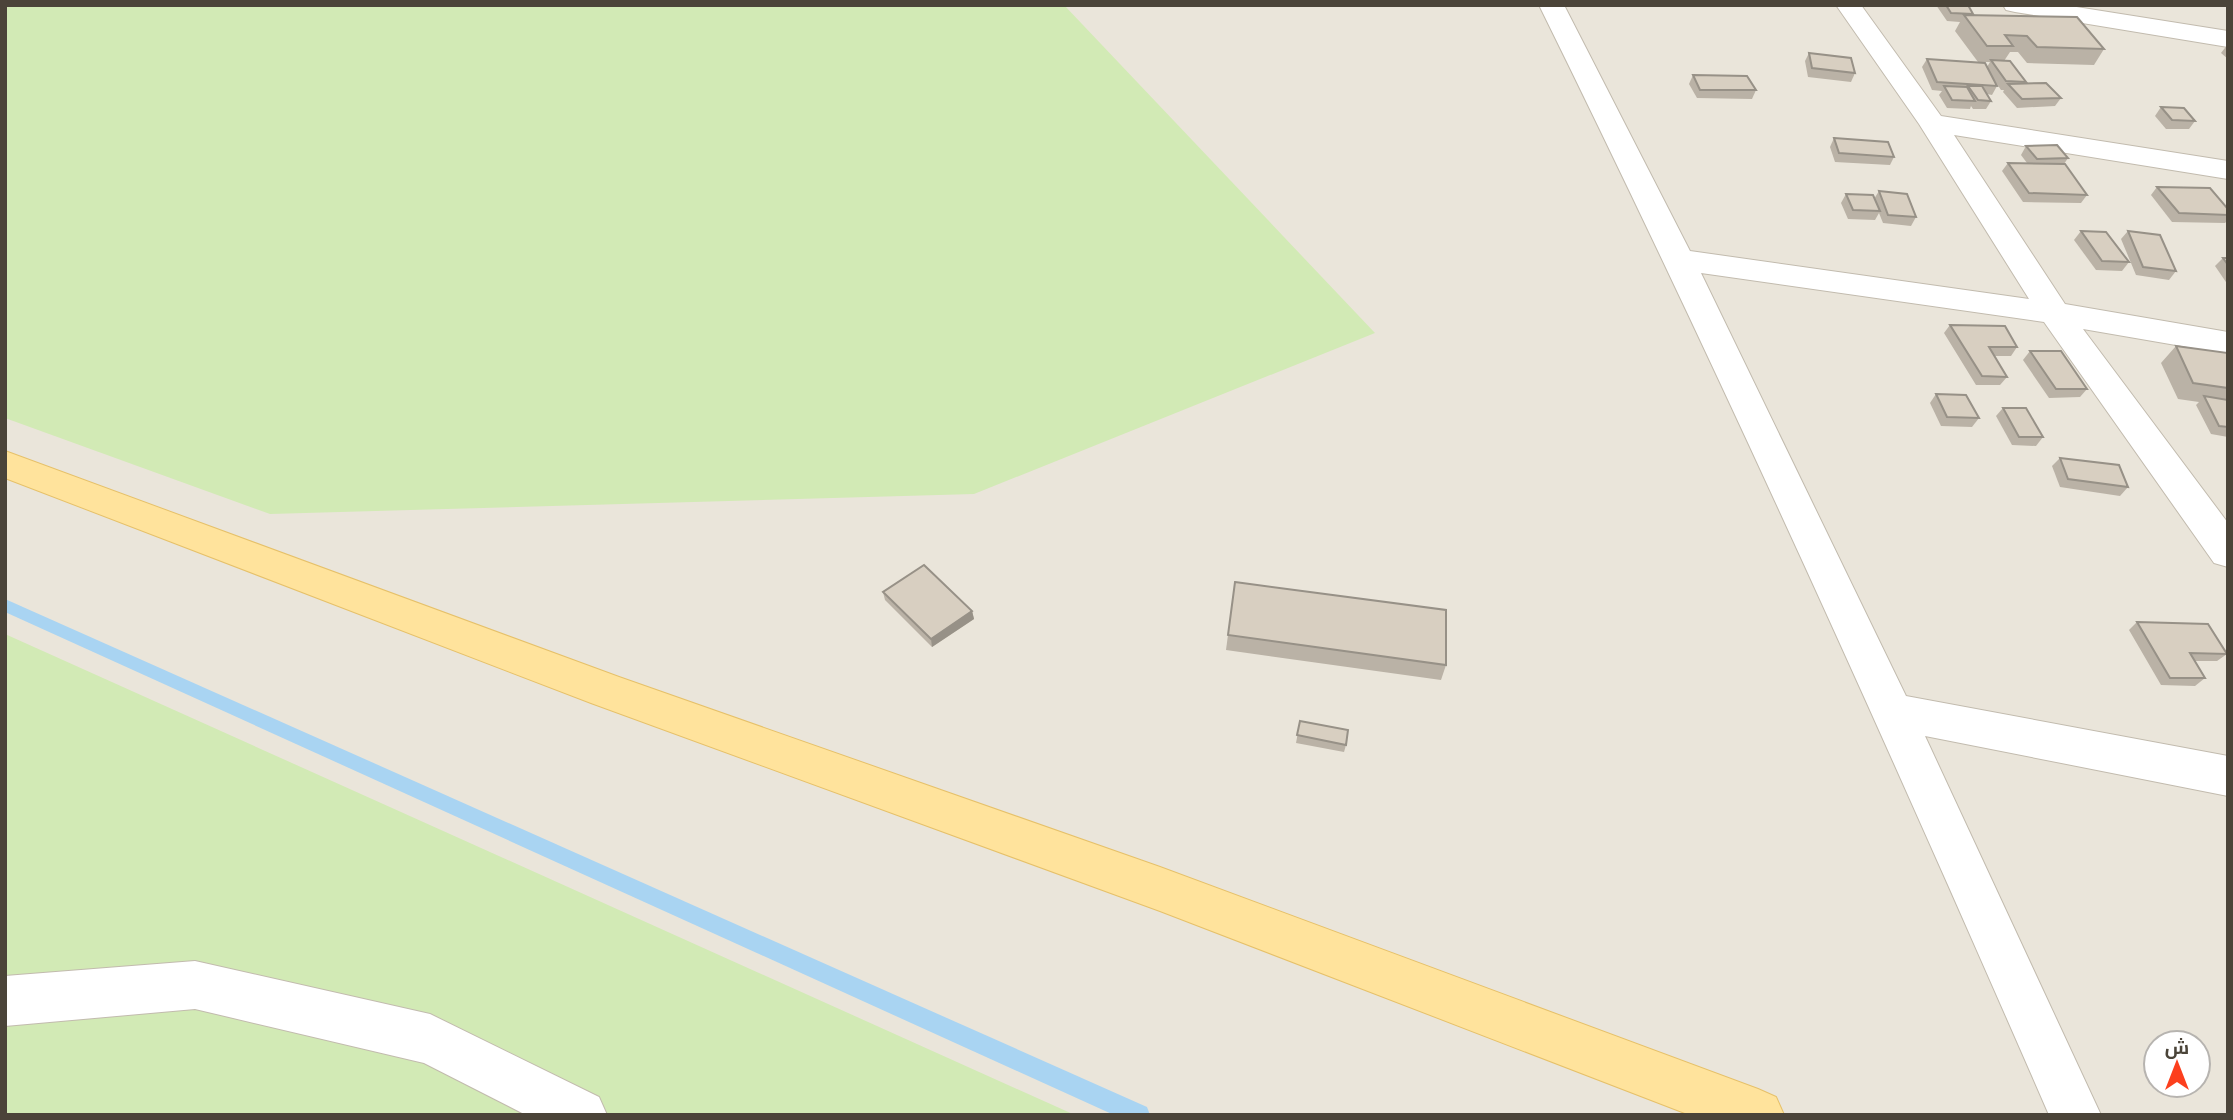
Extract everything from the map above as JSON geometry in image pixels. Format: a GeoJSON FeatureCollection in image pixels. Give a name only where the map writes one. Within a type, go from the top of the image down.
{"type":"FeatureCollection","features":[{"type":"Feature","properties":{"kind":"main road"},"geometry":{"type":"LineString","coordinates":[[5,464],[606,690],[1160,888],[1758,1115]]}},
{"type":"Feature","properties":{"kind":"street"},"geometry":{"type":"LineString","coordinates":[[1551,5],[1680,260],[1895,712],[2075,1115]]}},
{"type":"Feature","properties":{"kind":"street"},"geometry":{"type":"LineString","coordinates":[[1848,5],[1932,123],[2054,313],[2228,552]]}},
{"type":"Feature","properties":{"kind":"street"},"geometry":{"type":"LineString","coordinates":[[2015,5],[2228,39]]}},
{"type":"Feature","properties":{"kind":"street"},"geometry":{"type":"LineString","coordinates":[[2153,27],[2216,12]]}},
{"type":"Feature","properties":{"kind":"street"},"geometry":{"type":"LineString","coordinates":[[1932,123],[2228,170]]}},
{"type":"Feature","properties":{"kind":"street"},"geometry":{"type":"LineString","coordinates":[[1680,260],[2054,313],[2228,342]]}},
{"type":"Feature","properties":{"kind":"street"},"geometry":{"type":"LineString","coordinates":[[1895,712],[2228,776]]}},
{"type":"Feature","properties":{"kind":"street"},"geometry":{"type":"LineString","coordinates":[[5,1002],[195,985],[430,1039],[581,1115]]}},
{"type":"Feature","properties":{"kind":"shaded area"},"geometry":{"type":"Polygon","coordinates":[[[5,5],[2228,5],[2228,1115],[5,1115],[5,5]]]}},
{"type":"Feature","properties":{"kind":"green space"},"geometry":{"type":"Polygon","coordinates":[[[5,5],[1064,5],[1375,333],[974,494],[270,514],[5,418],[5,5]]]}},
{"type":"Feature","properties":{"kind":"green space"},"geometry":{"type":"Polygon","coordinates":[[[5,634],[1075,1115],[5,1115],[5,634]]]}},
{"type":"Feature","properties":{"kind":"building"},"geometry":{"type":"Polygon","coordinates":[[[1946,5],[1968,5],[1973,14],[1951,13],[1946,5]]]}},
{"type":"Feature","properties":{"kind":"building"},"geometry":{"type":"Polygon","coordinates":[[[1964,15],[2077,17],[2104,49],[2037,47],[2027,36],[2005,35],[2013,46],[1987,46],[1964,15]]]}},
{"type":"Feature","properties":{"kind":"building"},"geometry":{"type":"Polygon","coordinates":[[[1809,53],[1851,58],[1855,73],[1812,68],[1809,53]]]}},
{"type":"Feature","properties":{"kind":"building"},"geometry":{"type":"Polygon","coordinates":[[[1927,59],[1985,63],[1997,86],[1937,82],[1927,59]]]}},
{"type":"Feature","properties":{"kind":"building"},"geometry":{"type":"Polygon","coordinates":[[[1991,60],[2010,61],[2026,82],[2006,81],[1991,60]]]}},
{"type":"Feature","properties":{"kind":"building"},"geometry":{"type":"Polygon","coordinates":[[[1693,75],[1747,76],[1756,90],[1700,90],[1693,75]]]}},
{"type":"Feature","properties":{"kind":"building"},"geometry":{"type":"Polygon","coordinates":[[[2046,83],[2061,98],[2022,99],[2008,84],[2046,83]]]}},
{"type":"Feature","properties":{"kind":"building"},"geometry":{"type":"Polygon","coordinates":[[[1944,86],[1967,87],[1975,101],[1952,100],[1944,86]]]}},
{"type":"Feature","properties":{"kind":"building"},"geometry":{"type":"Polygon","coordinates":[[[1968,86],[1982,86],[1991,101],[1978,100],[1968,86]]]}},
{"type":"Feature","properties":{"kind":"building"},"geometry":{"type":"Polygon","coordinates":[[[2161,107],[2184,108],[2195,121],[2172,120],[2161,107]]]}},
{"type":"Feature","properties":{"kind":"building"},"geometry":{"type":"Polygon","coordinates":[[[1834,138],[1888,142],[1894,157],[1839,153],[1834,138]]]}},
{"type":"Feature","properties":{"kind":"building"},"geometry":{"type":"Polygon","coordinates":[[[2057,145],[2068,158],[2037,159],[2026,146],[2057,145]]]}},
{"type":"Feature","properties":{"kind":"building"},"geometry":{"type":"Polygon","coordinates":[[[2008,163],[2065,164],[2087,195],[2029,193],[2008,163]]]}},
{"type":"Feature","properties":{"kind":"building"},"geometry":{"type":"Polygon","coordinates":[[[2157,187],[2210,188],[2228,209],[2228,215],[2179,213],[2157,187]]]}},
{"type":"Feature","properties":{"kind":"building"},"geometry":{"type":"Polygon","coordinates":[[[1879,191],[1907,194],[1916,217],[1888,215],[1879,191]]]}},
{"type":"Feature","properties":{"kind":"building"},"geometry":{"type":"Polygon","coordinates":[[[1846,194],[1873,195],[1880,211],[1853,210],[1846,194]]]}},
{"type":"Feature","properties":{"kind":"building"},"geometry":{"type":"Polygon","coordinates":[[[2081,231],[2106,232],[2129,262],[2102,261],[2081,231]]]}},
{"type":"Feature","properties":{"kind":"building"},"geometry":{"type":"Polygon","coordinates":[[[2128,231],[2160,235],[2176,271],[2143,267],[2128,231]]]}},
{"type":"Feature","properties":{"kind":"building"},"geometry":{"type":"Polygon","coordinates":[[[1950,325],[2005,326],[2017,347],[1989,347],[2007,377],[1982,376],[1950,325]]]}},
{"type":"Feature","properties":{"kind":"building"},"geometry":{"type":"Polygon","coordinates":[[[2176,346],[2228,353],[2228,388],[2193,383],[2176,346]]]}},
{"type":"Feature","properties":{"kind":"building"},"geometry":{"type":"Polygon","coordinates":[[[2030,351],[2061,351],[2087,389],[2056,389],[2030,351]]]}},
{"type":"Feature","properties":{"kind":"building"},"geometry":{"type":"Polygon","coordinates":[[[1936,394],[1966,395],[1979,418],[1947,417],[1936,394]]]}},
{"type":"Feature","properties":{"kind":"building"},"geometry":{"type":"Polygon","coordinates":[[[2204,396],[2228,400],[2228,427],[2219,426],[2204,396]]]}},
{"type":"Feature","properties":{"kind":"building"},"geometry":{"type":"Polygon","coordinates":[[[2003,408],[2026,408],[2043,437],[2019,437],[2003,408]]]}},
{"type":"Feature","properties":{"kind":"building"},"geometry":{"type":"Polygon","coordinates":[[[2060,458],[2119,465],[2128,487],[2068,479],[2060,458]]]}},
{"type":"Feature","properties":{"kind":"building"},"geometry":{"type":"Polygon","coordinates":[[[924,565],[972,611],[931,639],[883,592],[924,565]]]}},
{"type":"Feature","properties":{"kind":"building"},"geometry":{"type":"Polygon","coordinates":[[[1235,582],[1446,610],[1446,665],[1228,635],[1235,582]]]}},
{"type":"Feature","properties":{"kind":"building"},"geometry":{"type":"Polygon","coordinates":[[[2137,622],[2208,624],[2227,654],[2190,653],[2205,678],[2170,678],[2137,622]]]}},
{"type":"Feature","properties":{"kind":"building"},"geometry":{"type":"Polygon","coordinates":[[[1300,721],[1348,730],[1346,745],[1297,735],[1300,721]]]}},
{"type":"Feature","properties":{"kind":"waterway"},"geometry":{"type":"LineString","coordinates":[[5,605],[1139,1115]]}}]}
